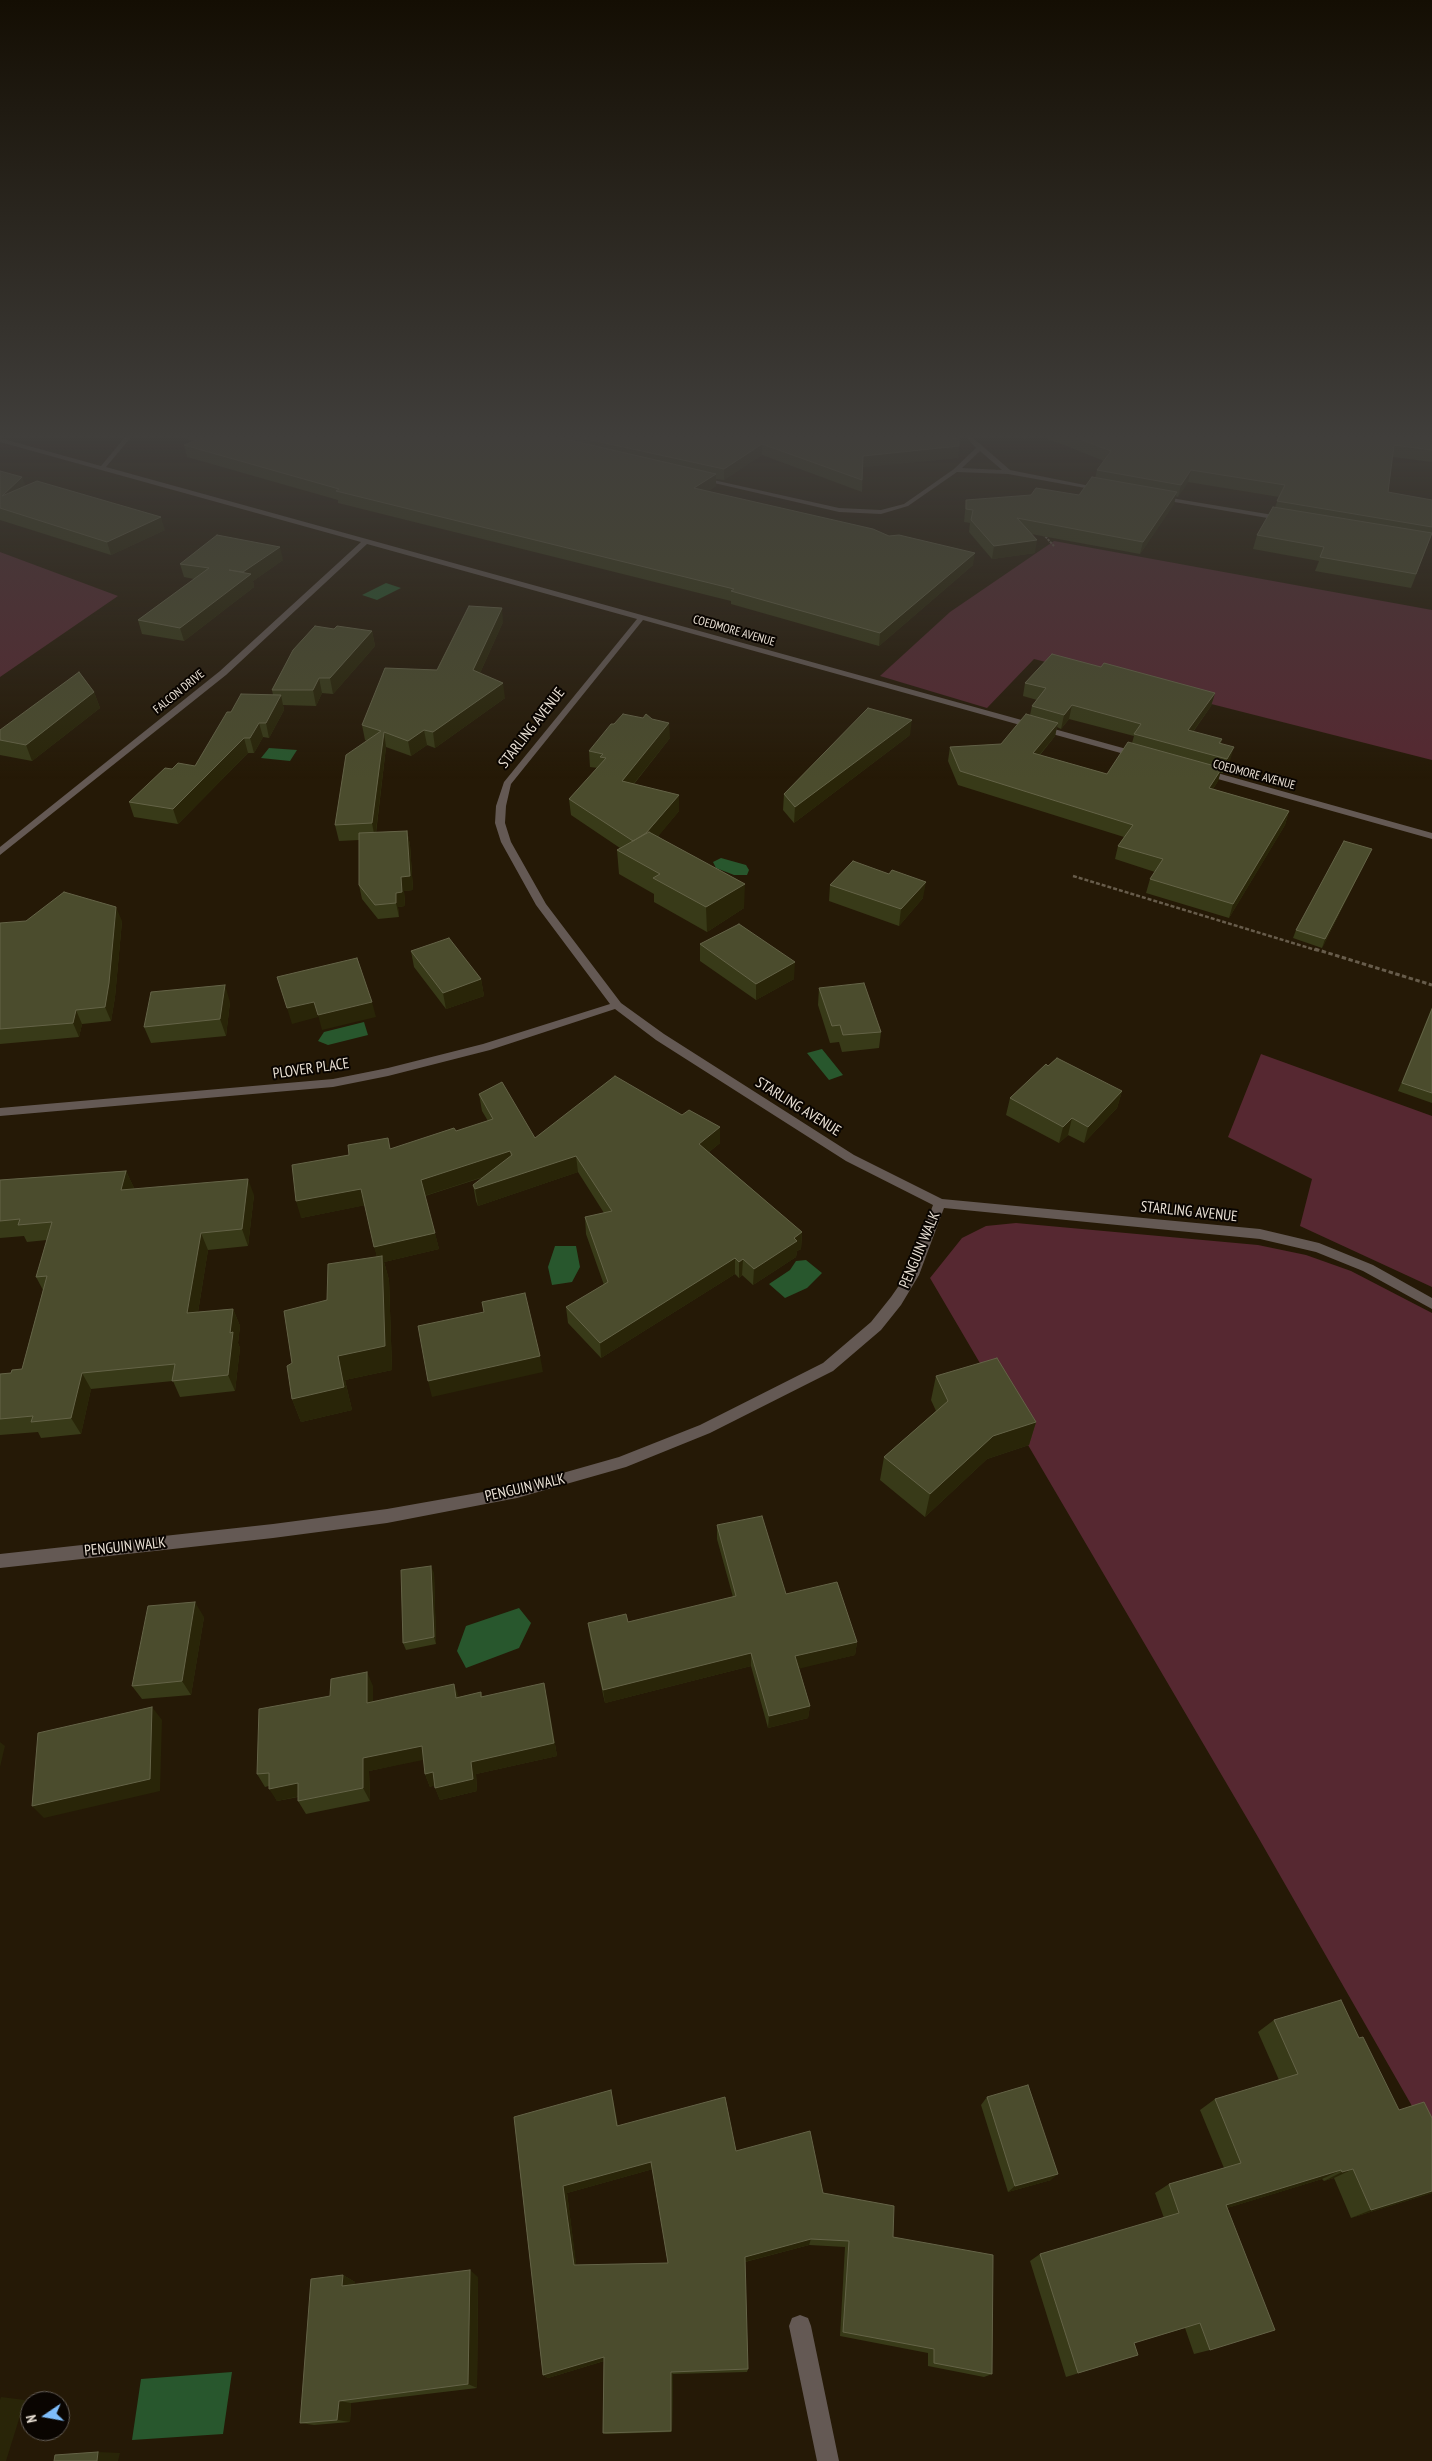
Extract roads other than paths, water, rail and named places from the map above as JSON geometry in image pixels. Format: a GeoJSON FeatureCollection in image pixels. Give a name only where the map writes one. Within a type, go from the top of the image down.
{"type":"FeatureCollection","features":[{"type":"Feature","properties":{"kind":"street","name":"FALCON DRIVE"},"geometry":{"type":"LineString","coordinates":[[0,852],[223,673],[356,551]]}},
{"type":"Feature","properties":{"kind":"street","name":"COEDMORE AVENUE"},"geometry":{"type":"LineString","coordinates":[[399,551],[1146,757]]}},
{"type":"Feature","properties":{"kind":"street","name":"STARLING AVENUE"},"geometry":{"type":"LineString","coordinates":[[642,617],[507,784],[501,806],[500,823],[506,842],[541,905],[617,1005],[660,1037],[850,1158],[940,1203],[1260,1234],[1327,1252],[1368,1268],[1432,1304]]}},
{"type":"Feature","properties":{"kind":"street","name":"COEDMORE AVENUE"},"geometry":{"type":"LineString","coordinates":[[1193,770],[1432,836]]}},
{"type":"Feature","properties":{"kind":"street","name":"PLOVER PLACE"},"geometry":{"type":"LineString","coordinates":[[0,1112],[333,1083],[388,1072],[486,1047],[617,1005]]}},
{"type":"Feature","properties":{"kind":"street","name":"PENGUIN WALK"},"geometry":{"type":"LineString","coordinates":[[0,1561],[273,1531],[387,1516],[516,1492],[621,1463],[705,1429],[828,1367],[876,1326],[896,1301],[913,1275],[940,1203]]}},
{"type":"Feature","properties":{"kind":"street"},"geometry":{"type":"LineString","coordinates":[[800,2326],[828,2461]]}}]}
